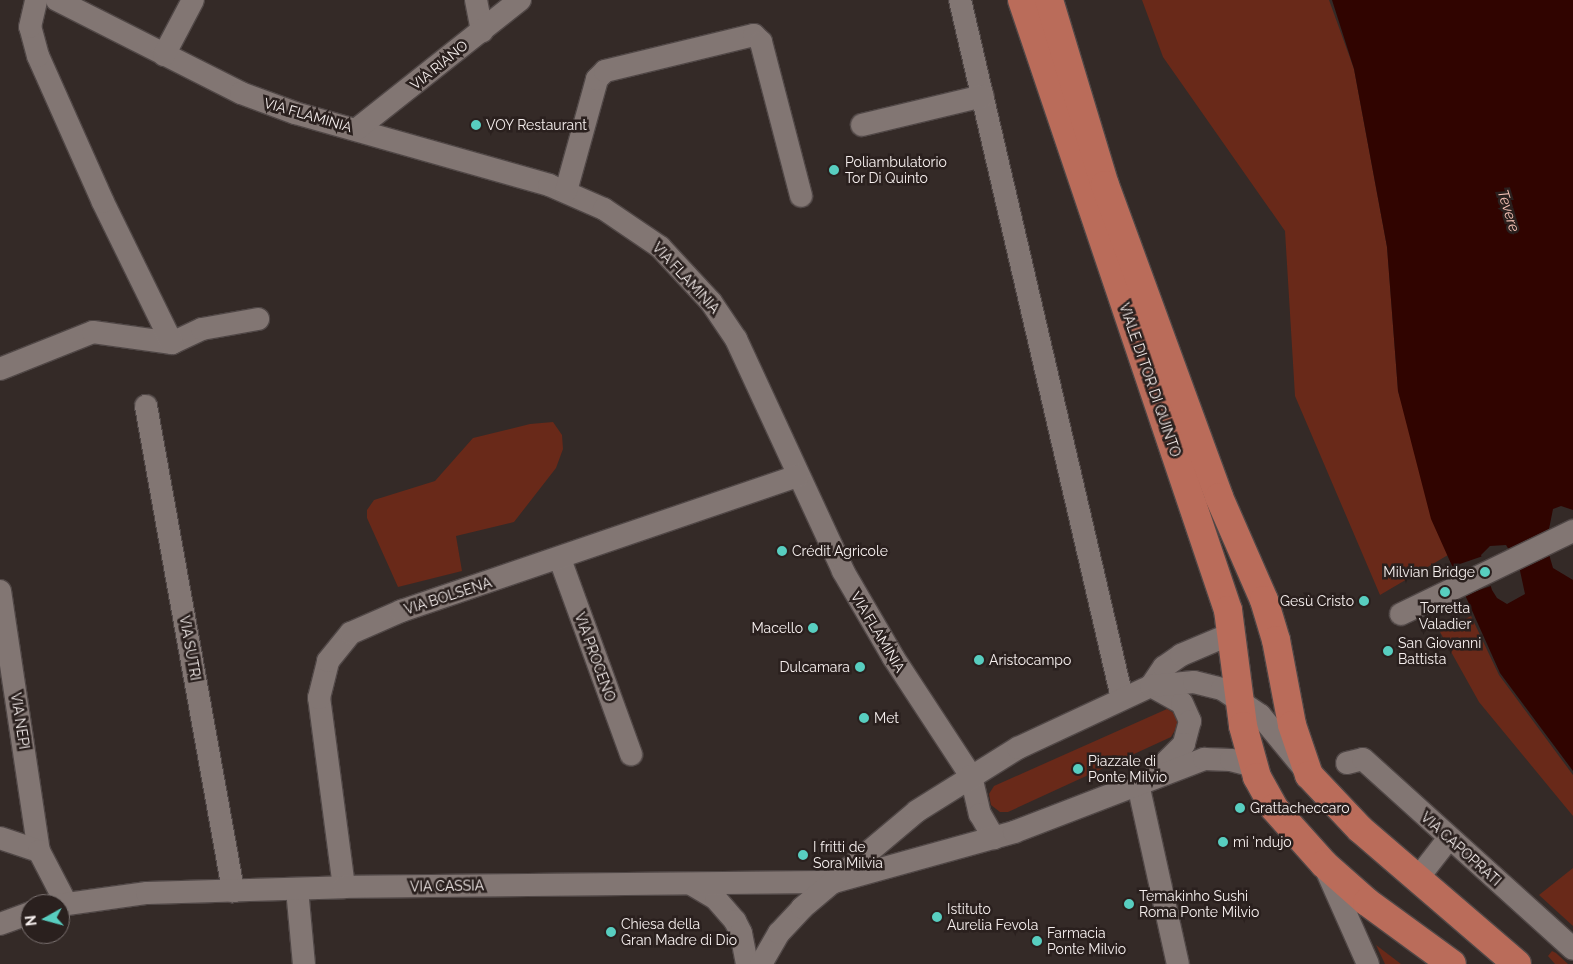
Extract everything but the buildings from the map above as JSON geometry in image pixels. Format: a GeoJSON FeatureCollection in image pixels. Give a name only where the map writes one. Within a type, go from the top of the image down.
{"type":"FeatureCollection","features":[{"type":"Feature","properties":{"kind":"main road","name":"VIALE DI TOR DI QUINTO"},"geometry":{"type":"LineString","coordinates":[[1022,0],[1226,602],[1233,634],[1243,726],[1253,766],[1274,808],[1324,864],[1367,902],[1452,964]]}},
{"type":"Feature","properties":{"kind":"main road","name":"VIALE DI TOR DI QUINTO"},"geometry":{"type":"LineString","coordinates":[[1049,0],[1105,185],[1219,496],[1259,585],[1276,640],[1292,725],[1309,775]]}},
{"type":"Feature","properties":{"kind":"main road"},"geometry":{"type":"LineString","coordinates":[[1309,775],[1346,816],[1516,964]]}},
{"type":"Feature","properties":{"kind":"street"},"geometry":{"type":"LineString","coordinates":[[36,0],[30,27],[38,56],[103,202],[172,343]]}},
{"type":"Feature","properties":{"kind":"street","name":"VIA FLAMINIA"},"geometry":{"type":"LineString","coordinates":[[58,0],[164,55],[258,100],[566,191],[644,234],[667,254],[711,302],[727,324],[758,382],[798,476],[855,594],[971,776]]}},
{"type":"Feature","properties":{"kind":"street"},"geometry":{"type":"LineString","coordinates":[[164,55],[193,0]]}},
{"type":"Feature","properties":{"kind":"street"},"geometry":{"type":"LineString","coordinates":[[476,0],[491,16]]}},
{"type":"Feature","properties":{"kind":"street","name":"VIA RIANO"},"geometry":{"type":"LineString","coordinates":[[357,130],[491,16],[520,0]]}},
{"type":"Feature","properties":{"kind":"street"},"geometry":{"type":"LineString","coordinates":[[960,0],[1122,698]]}},
{"type":"Feature","properties":{"kind":"street"},"geometry":{"type":"LineString","coordinates":[[566,191],[597,79],[605,71],[754,35],[761,42],[800,196]]}},
{"type":"Feature","properties":{"kind":"street"},"geometry":{"type":"LineString","coordinates":[[862,124],[983,96]]}},
{"type":"Feature","properties":{"kind":"street"},"geometry":{"type":"LineString","coordinates":[[0,369],[93,332],[172,343],[202,329],[258,319]]}},
{"type":"Feature","properties":{"kind":"street","name":"VIA SUTRI"},"geometry":{"type":"LineString","coordinates":[[146,406],[233,891]]}},
{"type":"Feature","properties":{"kind":"street","name":"VIA BOLSENA"},"geometry":{"type":"LineString","coordinates":[[344,887],[318,711],[323,674],[336,649],[364,625],[798,476]]}},
{"type":"Feature","properties":{"kind":"street"},"geometry":{"type":"LineString","coordinates":[[1401,614],[1573,531]]}},
{"type":"Feature","properties":{"kind":"street","name":"VIA PROCENO"},"geometry":{"type":"LineString","coordinates":[[560,559],[631,754]]}},
{"type":"Feature","properties":{"kind":"street","name":"VIA NEPI"},"geometry":{"type":"LineString","coordinates":[[0,591],[39,851],[58,894]]}},
{"type":"Feature","properties":{"kind":"street"},"geometry":{"type":"LineString","coordinates":[[1151,686],[1164,667],[1181,655],[1233,634]]}},
{"type":"Feature","properties":{"kind":"street"},"geometry":{"type":"LineString","coordinates":[[761,964],[788,923],[848,867],[917,811],[1018,748],[1151,686],[1198,682],[1240,699],[1260,715],[1309,775]]}},
{"type":"Feature","properties":{"kind":"street"},"geometry":{"type":"LineString","coordinates":[[1143,781],[1180,750],[1190,727],[1188,713],[1182,703],[1151,686]]}},
{"type":"Feature","properties":{"kind":"street"},"geometry":{"type":"LineString","coordinates":[[834,882],[994,838],[1078,809],[1143,781],[1204,759],[1231,760],[1253,766]]}},
{"type":"Feature","properties":{"kind":"street","name":"VIA CAPOPRATI"},"geometry":{"type":"LineString","coordinates":[[1347,763],[1363,759],[1573,948]]}},
{"type":"Feature","properties":{"kind":"street"},"geometry":{"type":"LineString","coordinates":[[971,776],[980,814],[994,838]]}},
{"type":"Feature","properties":{"kind":"street"},"geometry":{"type":"LineString","coordinates":[[1143,781],[1178,964]]}},
{"type":"Feature","properties":{"kind":"street"},"geometry":{"type":"LineString","coordinates":[[0,838],[39,851]]}},
{"type":"Feature","properties":{"kind":"street"},"geometry":{"type":"LineString","coordinates":[[1418,878],[1450,838]]}},
{"type":"Feature","properties":{"kind":"street"},"geometry":{"type":"LineString","coordinates":[[1324,864],[1368,964]]}},
{"type":"Feature","properties":{"kind":"street","name":"VIA CASSIA"},"geometry":{"type":"LineString","coordinates":[[70,903],[129,894],[344,887],[630,883],[693,885],[834,882]]}},
{"type":"Feature","properties":{"kind":"street"},"geometry":{"type":"LineString","coordinates":[[693,885],[716,899],[735,921],[741,933],[747,964]]}},
{"type":"Feature","properties":{"kind":"street"},"geometry":{"type":"LineString","coordinates":[[297,889],[304,964]]}},
{"type":"Feature","properties":{"kind":"street"},"geometry":{"type":"LineString","coordinates":[[0,924],[20,917]]}},
{"type":"Feature","properties":{"kind":"shaded area"},"geometry":{"type":"Polygon","coordinates":[[[1142,0],[1329,0],[1354,69],[1387,247],[1398,391],[1448,555],[1380,595],[1295,396],[1285,231],[1163,57],[1142,0]]]}},
{"type":"Feature","properties":{"kind":"shaded area"},"geometry":{"type":"Polygon","coordinates":[[[553,422],[562,435],[563,449],[556,468],[514,522],[456,536],[462,571],[398,587],[367,518],[367,510],[374,500],[435,481],[473,438],[530,424],[553,422]]]}},
{"type":"Feature","properties":{"kind":"shaded area"},"geometry":{"type":"Polygon","coordinates":[[[1471,616],[1499,675],[1573,775],[1573,816],[1479,702],[1440,632],[1471,616]]]}},
{"type":"Feature","properties":{"kind":"shaded area"},"geometry":{"type":"Polygon","coordinates":[[[1167,709],[1174,713],[1179,723],[1171,737],[1008,812],[1000,812],[991,805],[989,794],[994,786],[1167,709]]]}},
{"type":"Feature","properties":{"kind":"shaded area"},"geometry":{"type":"Polygon","coordinates":[[[1573,868],[1573,926],[1539,895],[1573,868]]]}},
{"type":"Feature","properties":{"kind":"shaded area"},"geometry":{"type":"Polygon","coordinates":[[[1376,945],[1401,964],[1385,964],[1376,945]]]}},
{"type":"Feature","properties":{"kind":"shaded area"},"geometry":{"type":"Polygon","coordinates":[[[1552,951],[1568,964],[1555,964],[1548,956],[1552,951]]]}},
{"type":"Feature","properties":{"kind":"water","name":"Tevere"},"geometry":{"type":"Polygon","coordinates":[[[1332,0],[1573,0],[1573,510],[1561,506],[1553,509],[1546,544],[1553,568],[1573,580],[1573,771],[1500,673],[1431,519],[1398,391],[1387,247],[1354,69],[1332,0]],[[1506,545],[1490,546],[1481,555],[1492,590],[1497,598],[1507,604],[1525,594],[1519,566],[1506,545]]]}},
{"type":"Feature","properties":{"kind":"pier"},"geometry":{"type":"Polygon","coordinates":[[[1483,556],[1493,585],[1459,597],[1449,568],[1483,556]]]}},
{"type":"Feature","properties":{"kind":"place","name":"VOY Restaurant"},"geometry":{"type":"Point","coordinates":[476,125]}},
{"type":"Feature","properties":{"kind":"place","name":"Poliambulatorio Tor Di Quinto"},"geometry":{"type":"Point","coordinates":[834,170]}},
{"type":"Feature","properties":{"kind":"place","name":"Crédit Agricole"},"geometry":{"type":"Point","coordinates":[782,551]}},
{"type":"Feature","properties":{"kind":"place","name":"Milvian Bridge"},"geometry":{"type":"Point","coordinates":[1485,572]}},
{"type":"Feature","properties":{"kind":"place","name":"Torretta Valadier"},"geometry":{"type":"Point","coordinates":[1445,592]}},
{"type":"Feature","properties":{"kind":"place","name":"Gesù Cristo"},"geometry":{"type":"Point","coordinates":[1364,601]}},
{"type":"Feature","properties":{"kind":"place","name":"Macello"},"geometry":{"type":"Point","coordinates":[813,628]}},
{"type":"Feature","properties":{"kind":"place","name":"San Giovanni Battista"},"geometry":{"type":"Point","coordinates":[1388,651]}},
{"type":"Feature","properties":{"kind":"place","name":"Aristocampo"},"geometry":{"type":"Point","coordinates":[979,660]}},
{"type":"Feature","properties":{"kind":"place","name":"Dulcamara"},"geometry":{"type":"Point","coordinates":[860,667]}},
{"type":"Feature","properties":{"kind":"place","name":"Met"},"geometry":{"type":"Point","coordinates":[864,718]}},
{"type":"Feature","properties":{"kind":"place","name":"Piazzale di Ponte Milvio"},"geometry":{"type":"Point","coordinates":[1078,769]}},
{"type":"Feature","properties":{"kind":"place","name":"Grattacheccaro"},"geometry":{"type":"Point","coordinates":[1240,808]}},
{"type":"Feature","properties":{"kind":"place","name":"mi 'ndujo"},"geometry":{"type":"Point","coordinates":[1223,842]}},
{"type":"Feature","properties":{"kind":"place","name":"I fritti de Sora Milvia"},"geometry":{"type":"Point","coordinates":[803,855]}},
{"type":"Feature","properties":{"kind":"place","name":"Temakinho Sushi Roma Ponte Milvio"},"geometry":{"type":"Point","coordinates":[1129,904]}},
{"type":"Feature","properties":{"kind":"place","name":"Istituto Aurelia Fevola"},"geometry":{"type":"Point","coordinates":[937,917]}},
{"type":"Feature","properties":{"kind":"place","name":"Chiesa della Gran Madre di Dio"},"geometry":{"type":"Point","coordinates":[611,932]}},
{"type":"Feature","properties":{"kind":"place","name":"Farmacia Ponte Milvio"},"geometry":{"type":"Point","coordinates":[1037,941]}}]}
